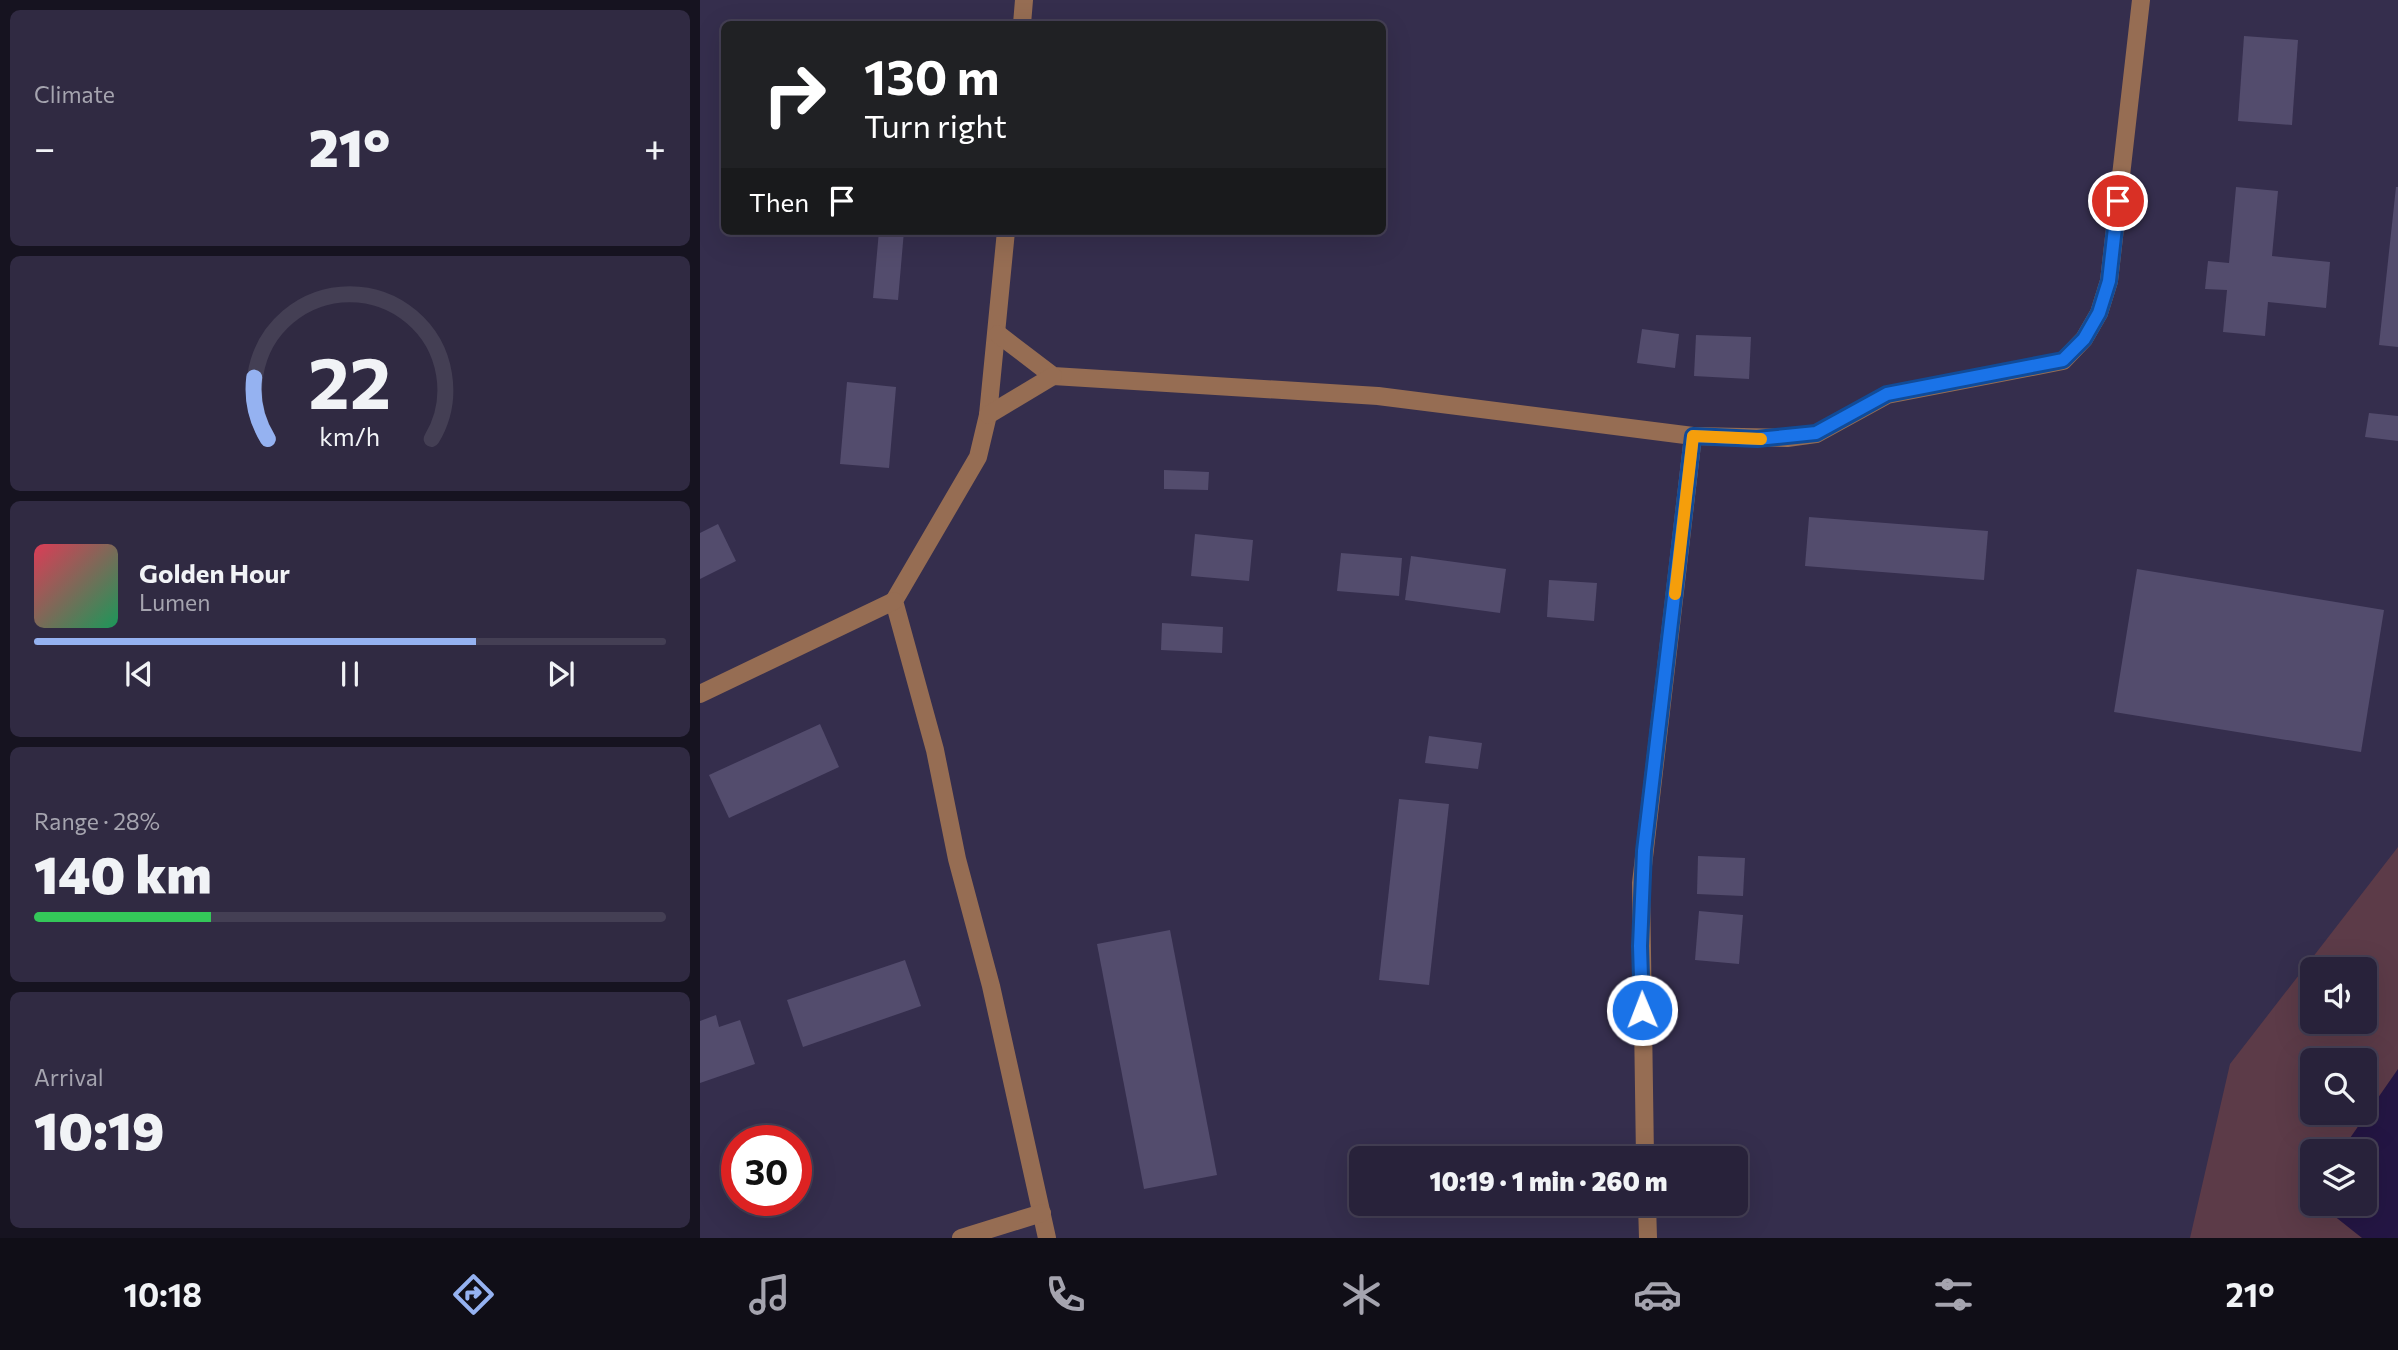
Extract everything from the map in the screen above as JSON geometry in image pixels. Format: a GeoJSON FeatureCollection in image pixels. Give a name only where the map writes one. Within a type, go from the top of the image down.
{"type":"FeatureCollection","features":[{"type":"Feature","properties":{"kind":"street"},"geometry":{"type":"LineString","coordinates":[[1022,21],[1024,0]]}},
{"type":"Feature","properties":{"kind":"street"},"geometry":{"type":"LineString","coordinates":[[998,334],[1053,376],[1378,396],[1693,436],[1757,439],[1816,433],[1887,394],[2063,360],[2084,339],[2099,313],[2109,281],[2141,0]]}},
{"type":"Feature","properties":{"kind":"street"},"geometry":{"type":"LineString","coordinates":[[700,694],[894,601],[978,457],[988,415],[1006,235]]}},
{"type":"Feature","properties":{"kind":"street"},"geometry":{"type":"LineString","coordinates":[[988,415],[1053,376]]}},
{"type":"Feature","properties":{"kind":"street"},"geometry":{"type":"LineString","coordinates":[[1645,1146],[1641,883],[1693,436]]}},
{"type":"Feature","properties":{"kind":"street"},"geometry":{"type":"LineString","coordinates":[[894,601],[935,750],[957,859],[991,986],[1047,1238]]}},
{"type":"Feature","properties":{"kind":"street"},"geometry":{"type":"LineString","coordinates":[[961,1238],[1042,1213]]}},
{"type":"Feature","properties":{"kind":"street"},"geometry":{"type":"LineString","coordinates":[[1647,1216],[1648,1238]]}},
{"type":"Feature","properties":{"kind":"shaded area"},"geometry":{"type":"Polygon","coordinates":[[[2398,847],[2398,1238],[2190,1238],[2230,1064],[2300,974],[2300,1034],[2377,1034],[2377,957],[2313,957],[2398,847]]]}},
{"type":"Feature","properties":{"kind":"shaded area"},"geometry":{"type":"Polygon","coordinates":[[[2398,1069],[2398,1238],[2362,1238],[2334,1216],[2377,1216],[2377,1139],[2349,1139],[2359,1125],[2377,1125],[2377,1099],[2398,1069]]]}},
{"type":"Feature","properties":{"kind":"building"},"geometry":{"type":"Polygon","coordinates":[[[2244,36],[2298,40],[2292,125],[2238,121],[2244,36]]]}},
{"type":"Feature","properties":{"kind":"building"},"geometry":{"type":"Polygon","coordinates":[[[2236,187],[2278,191],[2272,256],[2330,262],[2326,308],[2268,302],[2265,336],[2223,332],[2227,290],[2205,289],[2208,261],[2229,263],[2236,187]]]}},
{"type":"Feature","properties":{"kind":"building"},"geometry":{"type":"Polygon","coordinates":[[[2398,187],[2398,347],[2379,345],[2398,187]]]}},
{"type":"Feature","properties":{"kind":"building"},"geometry":{"type":"Polygon","coordinates":[[[879,235],[904,235],[898,300],[873,298],[879,235]]]}},
{"type":"Feature","properties":{"kind":"building"},"geometry":{"type":"Polygon","coordinates":[[[1642,329],[1679,334],[1675,368],[1637,363],[1642,329]]]}},
{"type":"Feature","properties":{"kind":"building"},"geometry":{"type":"Polygon","coordinates":[[[1696,335],[1751,337],[1749,379],[1694,376],[1696,335]]]}},
{"type":"Feature","properties":{"kind":"building"},"geometry":{"type":"Polygon","coordinates":[[[847,382],[896,387],[889,468],[840,464],[847,382]]]}},
{"type":"Feature","properties":{"kind":"building"},"geometry":{"type":"Polygon","coordinates":[[[2369,413],[2398,416],[2398,441],[2365,437],[2369,413]]]}},
{"type":"Feature","properties":{"kind":"building"},"geometry":{"type":"Polygon","coordinates":[[[1164,470],[1209,472],[1208,490],[1164,489],[1164,470]]]}},
{"type":"Feature","properties":{"kind":"building"},"geometry":{"type":"Polygon","coordinates":[[[1809,517],[1988,531],[1984,580],[1805,566],[1809,517]]]}},
{"type":"Feature","properties":{"kind":"building"},"geometry":{"type":"Polygon","coordinates":[[[718,524],[736,561],[700,579],[700,533],[718,524]]]}},
{"type":"Feature","properties":{"kind":"building"},"geometry":{"type":"Polygon","coordinates":[[[1195,534],[1253,540],[1249,581],[1191,576],[1195,534]]]}},
{"type":"Feature","properties":{"kind":"building"},"geometry":{"type":"Polygon","coordinates":[[[1341,553],[1402,558],[1399,596],[1337,591],[1341,553]]]}},
{"type":"Feature","properties":{"kind":"building"},"geometry":{"type":"Polygon","coordinates":[[[1411,556],[1506,569],[1500,613],[1405,600],[1411,556]]]}},
{"type":"Feature","properties":{"kind":"building"},"geometry":{"type":"Polygon","coordinates":[[[2137,569],[2384,610],[2361,752],[2114,712],[2137,569]]]}},
{"type":"Feature","properties":{"kind":"building"},"geometry":{"type":"Polygon","coordinates":[[[1549,580],[1597,583],[1594,621],[1547,617],[1549,580]]]}},
{"type":"Feature","properties":{"kind":"building"},"geometry":{"type":"Polygon","coordinates":[[[1162,623],[1223,627],[1222,653],[1161,650],[1162,623]]]}},
{"type":"Feature","properties":{"kind":"building"},"geometry":{"type":"Polygon","coordinates":[[[820,724],[839,767],[729,818],[709,775],[820,724]]]}},
{"type":"Feature","properties":{"kind":"building"},"geometry":{"type":"Polygon","coordinates":[[[1429,736],[1482,743],[1478,769],[1425,763],[1429,736]]]}},
{"type":"Feature","properties":{"kind":"building"},"geometry":{"type":"Polygon","coordinates":[[[1399,799],[1449,804],[1429,985],[1379,980],[1399,799]]]}},
{"type":"Feature","properties":{"kind":"building"},"geometry":{"type":"Polygon","coordinates":[[[1698,856],[1745,858],[1743,896],[1697,894],[1698,856]]]}},
{"type":"Feature","properties":{"kind":"building"},"geometry":{"type":"Polygon","coordinates":[[[1699,911],[1743,915],[1739,964],[1695,960],[1699,911]]]}},
{"type":"Feature","properties":{"kind":"building"},"geometry":{"type":"Polygon","coordinates":[[[1170,930],[1217,1175],[1144,1189],[1097,944],[1170,930]]]}},
{"type":"Feature","properties":{"kind":"building"},"geometry":{"type":"Polygon","coordinates":[[[905,960],[921,1006],[803,1047],[787,1000],[905,960]]]}},
{"type":"Feature","properties":{"kind":"building"},"geometry":{"type":"Polygon","coordinates":[[[716,1015],[719,1027],[740,1020],[755,1064],[700,1083],[700,1021],[716,1015]]]}},
{"type":"Feature","properties":{"kind":"slow traffic"},"geometry":{"type":"LineString","coordinates":[[1675,594],[1693,436],[1761,439]]}},
{"type":"Feature","properties":{"kind":"route"},"geometry":{"type":"LineString","coordinates":[[1642,1010],[1641,883],[1693,436],[1757,439],[1816,433],[1887,394],[2063,360],[2084,339],[2099,313],[2109,281],[2118,201]]}}]}
